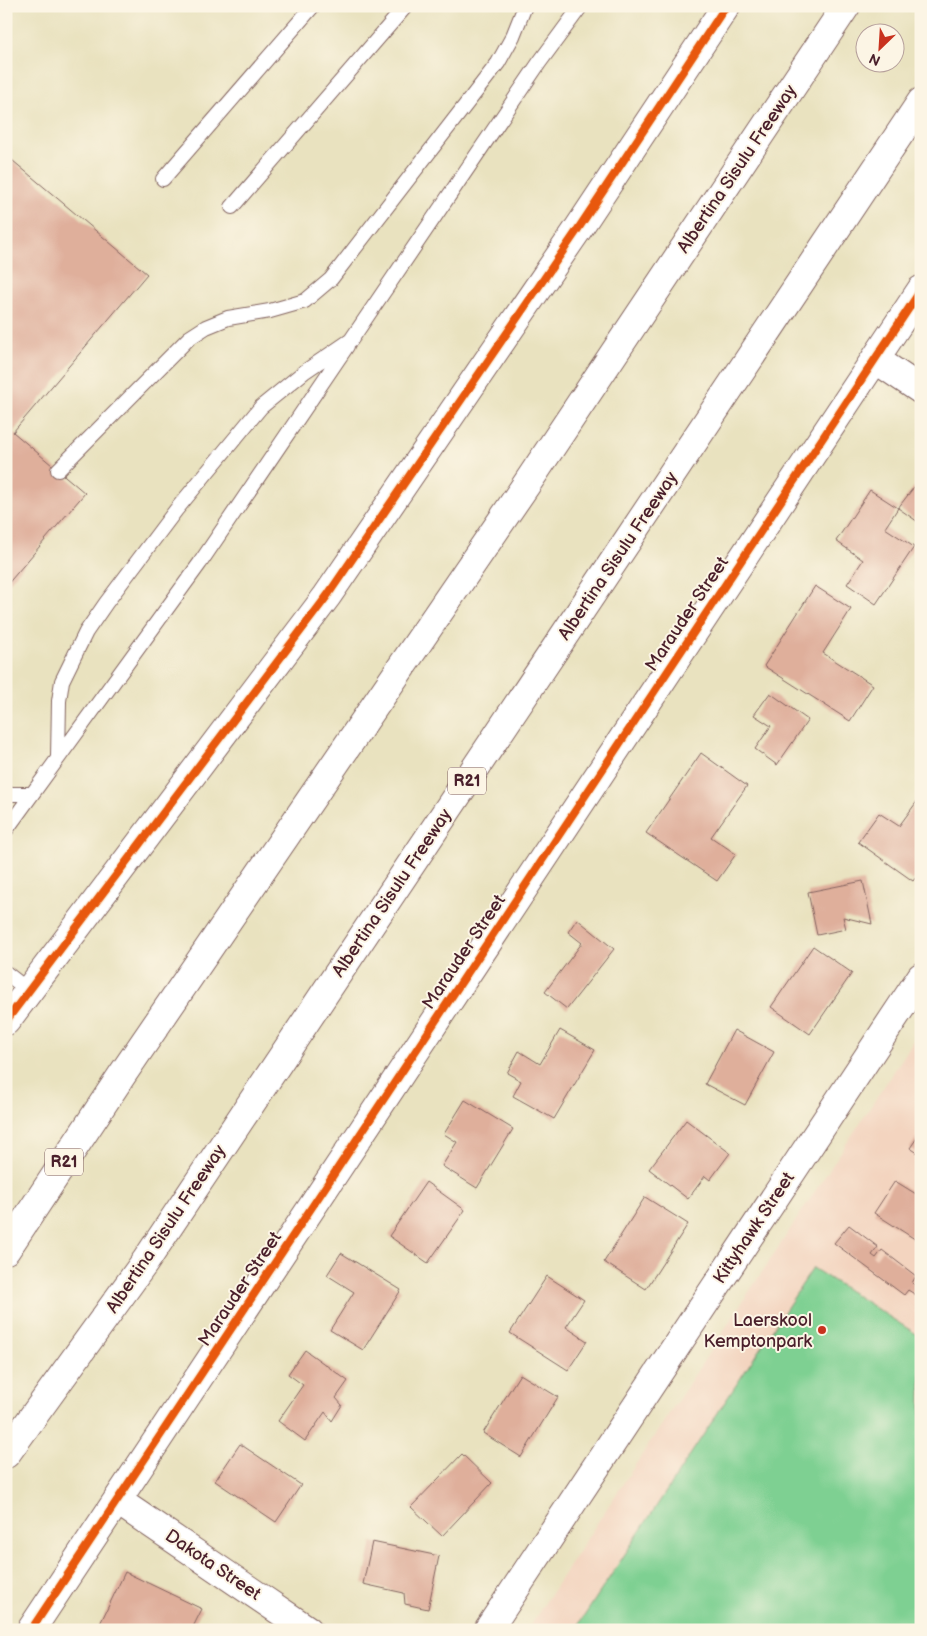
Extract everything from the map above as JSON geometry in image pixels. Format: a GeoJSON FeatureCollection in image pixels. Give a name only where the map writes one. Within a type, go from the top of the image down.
{"type":"FeatureCollection","features":[{"type":"Feature","properties":{"kind":"main road"},"geometry":{"type":"LineString","coordinates":[[6,1021],[327,596],[576,232],[726,6]]}},
{"type":"Feature","properties":{"kind":"main road","name":"Albertina Sisulu Freeway"},"geometry":{"type":"LineString","coordinates":[[6,1250],[122,1075],[526,485],[846,6]]}},
{"type":"Feature","properties":{"kind":"main road","name":"Albertina Sisulu Freeway"},"geometry":{"type":"LineString","coordinates":[[6,1454],[151,1254],[921,102]]}},
{"type":"Feature","properties":{"kind":"main road","name":"Marauder Street"},"geometry":{"type":"LineString","coordinates":[[31,1630],[921,290]]}},
{"type":"Feature","properties":{"kind":"main road"},"geometry":{"type":"LineString","coordinates":[[875,359],[921,390]]}},
{"type":"Feature","properties":{"kind":"main road","name":"Kittyhawk Street"},"geometry":{"type":"LineString","coordinates":[[488,1630],[921,977]]}},
{"type":"Feature","properties":{"kind":"main road"},"geometry":{"type":"LineString","coordinates":[[6,1216],[122,1075]]}},
{"type":"Feature","properties":{"kind":"main road","name":"Dakota Street"},"geometry":{"type":"LineString","coordinates":[[118,1501],[308,1630]]}},
{"type":"Feature","properties":{"kind":"lane"},"geometry":{"type":"LineString","coordinates":[[163,179],[312,6]]}},
{"type":"Feature","properties":{"kind":"lane"},"geometry":{"type":"LineString","coordinates":[[232,207],[406,6]]}},
{"type":"Feature","properties":{"kind":"lane"},"geometry":{"type":"LineString","coordinates":[[58,470],[189,338],[206,327],[228,318],[270,311],[305,301],[331,279],[498,63],[513,36],[525,6]]}},
{"type":"Feature","properties":{"kind":"lane"},"geometry":{"type":"LineString","coordinates":[[6,830],[200,563],[539,63],[581,6]]}},
{"type":"Feature","properties":{"kind":"lane"},"geometry":{"type":"LineString","coordinates":[[58,757],[59,701],[62,681],[86,632],[106,603],[176,510],[261,407],[304,372],[351,340]]}},
{"type":"Feature","properties":{"kind":"lane"},"geometry":{"type":"LineString","coordinates":[[6,794],[32,794]]}},
{"type":"Feature","properties":{"kind":"lane"},"geometry":{"type":"LineString","coordinates":[[6,973],[29,991]]}},
{"type":"Feature","properties":{"kind":"shaded area","name":"Laerskool Kemptonpark"},"geometry":{"type":"Polygon","coordinates":[[[921,1030],[921,1630],[527,1630],[921,1030]]]}},
{"type":"Feature","properties":{"kind":"green space","name":"Laerskool Kemptonpark"},"geometry":{"type":"Polygon","coordinates":[[[813,1268],[921,1337],[921,1630],[575,1630],[813,1268]]]}},
{"type":"Feature","properties":{"kind":"building"},"geometry":{"type":"Polygon","coordinates":[[[6,155],[147,274],[13,432],[85,493],[6,586],[6,155]]]}},
{"type":"Feature","properties":{"kind":"building"},"geometry":{"type":"Polygon","coordinates":[[[914,487],[921,491],[921,524],[898,508],[914,487]]]}},
{"type":"Feature","properties":{"kind":"building"},"geometry":{"type":"Polygon","coordinates":[[[870,490],[898,508],[885,528],[914,547],[876,604],[847,584],[863,560],[836,541],[870,490]]]}},
{"type":"Feature","properties":{"kind":"building"},"geometry":{"type":"Polygon","coordinates":[[[815,586],[851,609],[823,653],[873,685],[850,721],[764,666],[815,586]]]}},
{"type":"Feature","properties":{"kind":"building"},"geometry":{"type":"Polygon","coordinates":[[[770,693],[808,720],[777,765],[755,749],[771,726],[754,715],[770,693]]]}},
{"type":"Feature","properties":{"kind":"building"},"geometry":{"type":"Polygon","coordinates":[[[701,753],[747,786],[711,837],[736,854],[717,881],[646,833],[701,753]]]}},
{"type":"Feature","properties":{"kind":"building"},"geometry":{"type":"Polygon","coordinates":[[[921,796],[921,871],[913,881],[858,842],[879,813],[899,826],[921,796]]]}},
{"type":"Feature","properties":{"kind":"building"},"geometry":{"type":"Polygon","coordinates":[[[863,881],[872,924],[843,917],[846,929],[817,935],[808,892],[863,881]]]}},
{"type":"Feature","properties":{"kind":"building"},"geometry":{"type":"Polygon","coordinates":[[[577,919],[614,949],[567,1009],[545,992],[582,943],[568,932],[577,919]]]}},
{"type":"Feature","properties":{"kind":"building"},"geometry":{"type":"Polygon","coordinates":[[[813,946],[852,973],[810,1034],[771,1007],[813,946]]]}},
{"type":"Feature","properties":{"kind":"building"},"geometry":{"type":"Polygon","coordinates":[[[560,1030],[595,1050],[554,1119],[513,1096],[521,1081],[507,1073],[519,1051],[540,1064],[560,1030]]]}},
{"type":"Feature","properties":{"kind":"building"},"geometry":{"type":"Polygon","coordinates":[[[734,1030],[774,1052],[745,1105],[705,1084],[734,1030]]]}},
{"type":"Feature","properties":{"kind":"building"},"geometry":{"type":"Polygon","coordinates":[[[465,1100],[513,1129],[477,1188],[442,1166],[457,1142],[444,1134],[465,1100]]]}},
{"type":"Feature","properties":{"kind":"building"},"geometry":{"type":"Polygon","coordinates":[[[686,1120],[730,1153],[710,1180],[705,1176],[688,1199],[649,1169],[686,1120]]]}},
{"type":"Feature","properties":{"kind":"building"},"geometry":{"type":"Polygon","coordinates":[[[921,1132],[921,1155],[910,1148],[921,1132]]]}},
{"type":"Feature","properties":{"kind":"building"},"geometry":{"type":"Polygon","coordinates":[[[895,1181],[921,1197],[921,1243],[874,1213],[895,1181]]]}},
{"type":"Feature","properties":{"kind":"building"},"geometry":{"type":"Polygon","coordinates":[[[426,1182],[465,1210],[428,1263],[389,1236],[426,1182]]]}},
{"type":"Feature","properties":{"kind":"building"},"geometry":{"type":"Polygon","coordinates":[[[645,1197],[688,1224],[646,1289],[604,1262],[645,1197]]]}},
{"type":"Feature","properties":{"kind":"building"},"geometry":{"type":"Polygon","coordinates":[[[849,1225],[878,1247],[872,1255],[876,1258],[882,1250],[916,1276],[912,1283],[917,1287],[921,1281],[921,1298],[908,1290],[904,1295],[834,1243],[849,1225]]]}},
{"type":"Feature","properties":{"kind":"building"},"geometry":{"type":"Polygon","coordinates":[[[341,1253],[401,1290],[363,1350],[330,1330],[354,1292],[327,1275],[341,1253]]]}},
{"type":"Feature","properties":{"kind":"building"},"geometry":{"type":"Polygon","coordinates":[[[547,1276],[584,1300],[566,1327],[587,1341],[568,1370],[510,1333],[547,1276]]]}},
{"type":"Feature","properties":{"kind":"building"},"geometry":{"type":"Polygon","coordinates":[[[305,1350],[348,1381],[336,1398],[342,1405],[332,1421],[325,1412],[305,1441],[278,1421],[303,1385],[288,1374],[305,1350]]]}},
{"type":"Feature","properties":{"kind":"building"},"geometry":{"type":"Polygon","coordinates":[[[520,1374],[558,1397],[521,1457],[483,1433],[520,1374]]]}},
{"type":"Feature","properties":{"kind":"building"},"geometry":{"type":"Polygon","coordinates":[[[240,1444],[301,1485],[276,1522],[215,1481],[240,1444]]]}},
{"type":"Feature","properties":{"kind":"building"},"geometry":{"type":"Polygon","coordinates":[[[462,1454],[492,1483],[442,1536],[411,1507],[462,1454]]]}},
{"type":"Feature","properties":{"kind":"building"},"geometry":{"type":"Polygon","coordinates":[[[372,1542],[439,1556],[428,1609],[405,1604],[404,1593],[363,1584],[372,1542]]]}},
{"type":"Feature","properties":{"kind":"building"},"geometry":{"type":"Polygon","coordinates":[[[125,1572],[202,1609],[193,1627],[199,1630],[97,1630],[125,1572]]]}},
{"type":"Feature","properties":{"kind":"cycle path"},"geometry":{"type":"LineString","coordinates":[[6,1021],[327,596],[576,232],[726,6]]}},
{"type":"Feature","properties":{"kind":"cycle path"},"geometry":{"type":"LineString","coordinates":[[31,1630],[921,290]]}},
{"type":"Feature","properties":{"kind":"place","name":"Laerskool Kemptonpark"},"geometry":{"type":"Point","coordinates":[822,1330]}}]}
